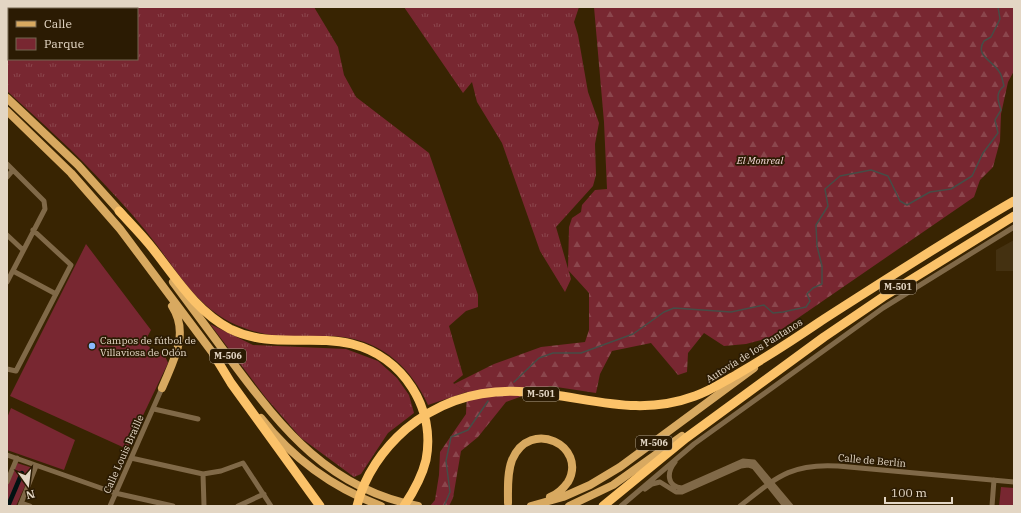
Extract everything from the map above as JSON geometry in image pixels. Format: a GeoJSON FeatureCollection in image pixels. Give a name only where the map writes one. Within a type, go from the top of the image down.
{"type":"FeatureCollection","features":[{"type":"Feature","properties":{"kind":"highway","name":"Autovía de los Pantanos"},"geometry":{"type":"LineString","coordinates":[[357,506],[365,483],[374,466],[397,438],[418,420],[435,409],[460,399],[488,393],[529,392],[606,404],[650,406],[672,403],[694,397],[708,391],[765,358],[904,267],[1014,201]]}},
{"type":"Feature","properties":{"kind":"highway"},"geometry":{"type":"LineString","coordinates":[[119,211],[152,248],[182,287],[202,309],[219,322],[243,334],[270,341],[332,342],[351,344],[363,348],[387,360],[398,370],[415,391],[426,421],[426,459],[418,484],[408,505]]}},
{"type":"Feature","properties":{"kind":"highway","name":"M-501"},"geometry":{"type":"LineString","coordinates":[[603,506],[686,438],[786,364],[883,297],[1014,216]]}},
{"type":"Feature","properties":{"kind":"highway"},"geometry":{"type":"LineString","coordinates":[[214,355],[231,383],[320,506]]}},
{"type":"Feature","properties":{"kind":"main road","name":"M-506"},"geometry":{"type":"LineString","coordinates":[[7,98],[78,165],[119,211],[282,426],[323,463],[355,483],[408,505]]}},
{"type":"Feature","properties":{"kind":"main road","name":"M-506"},"geometry":{"type":"LineString","coordinates":[[7,111],[71,173],[140,254],[266,424],[287,447],[317,472],[351,493],[381,506]]}},
{"type":"Feature","properties":{"kind":"main road"},"geometry":{"type":"LineString","coordinates":[[140,254],[176,312],[181,329],[178,350],[162,388]]}},
{"type":"Feature","properties":{"kind":"main road","name":"M-506"},"geometry":{"type":"LineString","coordinates":[[531,506],[563,497],[590,485],[620,467],[742,377],[765,358]]}},
{"type":"Feature","properties":{"kind":"main road","name":"M-506"},"geometry":{"type":"LineString","coordinates":[[569,506],[613,485],[754,384],[786,364]]}},
{"type":"Feature","properties":{"kind":"main road"},"geometry":{"type":"LineString","coordinates":[[508,503],[509,477],[512,461],[517,451],[524,443],[536,438],[547,438],[557,441],[565,448],[569,456],[572,467],[570,477],[564,488],[556,494],[535,501],[528,506]]}},
{"type":"Feature","properties":{"kind":"street"},"geometry":{"type":"LineString","coordinates":[[7,164],[44,201],[45,208],[7,280]]}},
{"type":"Feature","properties":{"kind":"street"},"geometry":{"type":"LineString","coordinates":[[7,177],[13,170]]}},
{"type":"Feature","properties":{"kind":"street"},"geometry":{"type":"LineString","coordinates":[[621,506],[694,444],[883,308],[1014,227]]}},
{"type":"Feature","properties":{"kind":"street"},"geometry":{"type":"LineString","coordinates":[[7,368],[16,372],[71,265],[33,230]]}},
{"type":"Feature","properties":{"kind":"street"},"geometry":{"type":"LineString","coordinates":[[7,235],[24,250]]}},
{"type":"Feature","properties":{"kind":"street"},"geometry":{"type":"LineString","coordinates":[[13,271],[56,294]]}},
{"type":"Feature","properties":{"kind":"street","name":"Calle Louis Braille"},"geometry":{"type":"LineString","coordinates":[[110,506],[162,388]]}},
{"type":"Feature","properties":{"kind":"street"},"geometry":{"type":"LineString","coordinates":[[154,409],[198,418]]}},
{"type":"Feature","properties":{"kind":"street"},"geometry":{"type":"LineString","coordinates":[[694,444],[676,462],[669,472],[670,480],[677,487],[686,487],[747,460],[757,464],[785,506]]}},
{"type":"Feature","properties":{"kind":"street"},"geometry":{"type":"LineString","coordinates":[[7,455],[115,493],[174,506]]}},
{"type":"Feature","properties":{"kind":"street"},"geometry":{"type":"LineString","coordinates":[[7,482],[17,458]]}},
{"type":"Feature","properties":{"kind":"street"},"geometry":{"type":"LineString","coordinates":[[131,458],[203,474],[221,471],[243,463],[271,506]]}},
{"type":"Feature","properties":{"kind":"street"},"geometry":{"type":"LineString","coordinates":[[621,506],[656,483],[660,482],[676,492],[682,492],[744,465],[754,466],[791,506]]}},
{"type":"Feature","properties":{"kind":"street"},"geometry":{"type":"LineString","coordinates":[[30,506],[20,505],[36,466]]}},
{"type":"Feature","properties":{"kind":"street","name":"Calle de Berlín"},"geometry":{"type":"LineString","coordinates":[[740,506],[782,475],[795,470],[824,466],[1014,482]]}},
{"type":"Feature","properties":{"kind":"street"},"geometry":{"type":"LineString","coordinates":[[203,474],[204,506]]}},
{"type":"Feature","properties":{"kind":"street"},"geometry":{"type":"LineString","coordinates":[[992,506],[994,480]]}},
{"type":"Feature","properties":{"kind":"street"},"geometry":{"type":"LineString","coordinates":[[238,506],[264,494]]}},
{"type":"Feature","properties":{"kind":"shaded area"},"geometry":{"type":"Polygon","coordinates":[[[1014,240],[1014,271],[996,271],[996,250],[1014,240]]]}},
{"type":"Feature","properties":{"kind":"green space"},"geometry":{"type":"Polygon","coordinates":[[[7,7],[314,7],[338,47],[344,75],[356,97],[429,153],[478,295],[478,307],[466,311],[449,326],[463,375],[453,383],[467,392],[428,405],[414,380],[405,369],[383,351],[371,345],[343,337],[286,337],[269,335],[245,329],[218,315],[189,288],[156,244],[126,208],[95,174],[7,91],[7,7]]]}},
{"type":"Feature","properties":{"kind":"green space"},"geometry":{"type":"Polygon","coordinates":[[[404,7],[579,7],[574,22],[578,35],[588,92],[599,123],[595,144],[596,175],[593,186],[556,227],[571,279],[565,292],[540,251],[502,143],[477,102],[472,82],[463,93],[404,7]]]}},
{"type":"Feature","properties":{"kind":"green space","name":"El Monreal"},"geometry":{"type":"Polygon","coordinates":[[[594,7],[1014,7],[1014,71],[1008,82],[1001,114],[1000,141],[993,167],[980,180],[974,197],[769,338],[746,344],[724,346],[704,333],[688,353],[687,372],[678,375],[651,343],[612,351],[600,374],[596,393],[550,386],[506,402],[478,437],[461,451],[453,498],[449,506],[430,506],[435,500],[439,475],[440,452],[466,414],[467,392],[454,384],[494,364],[541,347],[585,342],[589,330],[589,293],[568,270],[569,227],[572,218],[581,212],[582,205],[595,190],[607,189],[604,122],[594,7]]]}},
{"type":"Feature","properties":{"kind":"green space","name":"Campos de fútbol de Villaviosa de Odón"},"geometry":{"type":"Polygon","coordinates":[[[86,244],[151,330],[144,343],[159,354],[162,349],[168,363],[127,449],[10,396],[86,244]]]}},
{"type":"Feature","properties":{"kind":"green space"},"geometry":{"type":"Polygon","coordinates":[[[210,324],[253,345],[346,349],[378,361],[397,378],[409,395],[414,413],[388,433],[361,474],[354,477],[301,438],[266,398],[210,324]]]}},
{"type":"Feature","properties":{"kind":"green space"},"geometry":{"type":"Polygon","coordinates":[[[11,408],[75,440],[64,470],[7,450],[7,418],[11,408]]]}},
{"type":"Feature","properties":{"kind":"green space"},"geometry":{"type":"Polygon","coordinates":[[[17,463],[33,468],[16,506],[7,506],[7,487],[17,463]]]}},
{"type":"Feature","properties":{"kind":"green space"},"geometry":{"type":"Polygon","coordinates":[[[1001,487],[1014,488],[1014,506],[999,506],[1001,487]]]}},
{"type":"Feature","properties":{"kind":"waterway"},"geometry":{"type":"LineString","coordinates":[[514,382],[539,358],[553,353],[581,353],[633,334],[664,312],[674,308],[731,312],[764,305],[773,313],[806,307],[810,301],[807,294],[813,288],[822,284],[822,266],[817,246],[816,225],[828,206],[825,189],[840,176],[871,170],[888,176],[900,201],[907,205],[930,192],[951,189],[972,176],[983,153],[998,133],[995,120],[1001,110],[998,94],[1004,86],[1000,73],[981,51],[984,41],[991,37],[1000,19],[998,7]]}},
{"type":"Feature","properties":{"kind":"waterway"},"geometry":{"type":"LineString","coordinates":[[444,506],[450,492],[446,461],[451,437],[468,430],[488,401]]}},
{"type":"Feature","properties":{"kind":"waterway"},"geometry":{"type":"LineString","coordinates":[[8,506],[22,473]]}},
{"type":"Feature","properties":{"kind":"place","name":"Campos de fútbol de Villaviosa de Odón"},"geometry":{"type":"Point","coordinates":[92,346]}}]}
